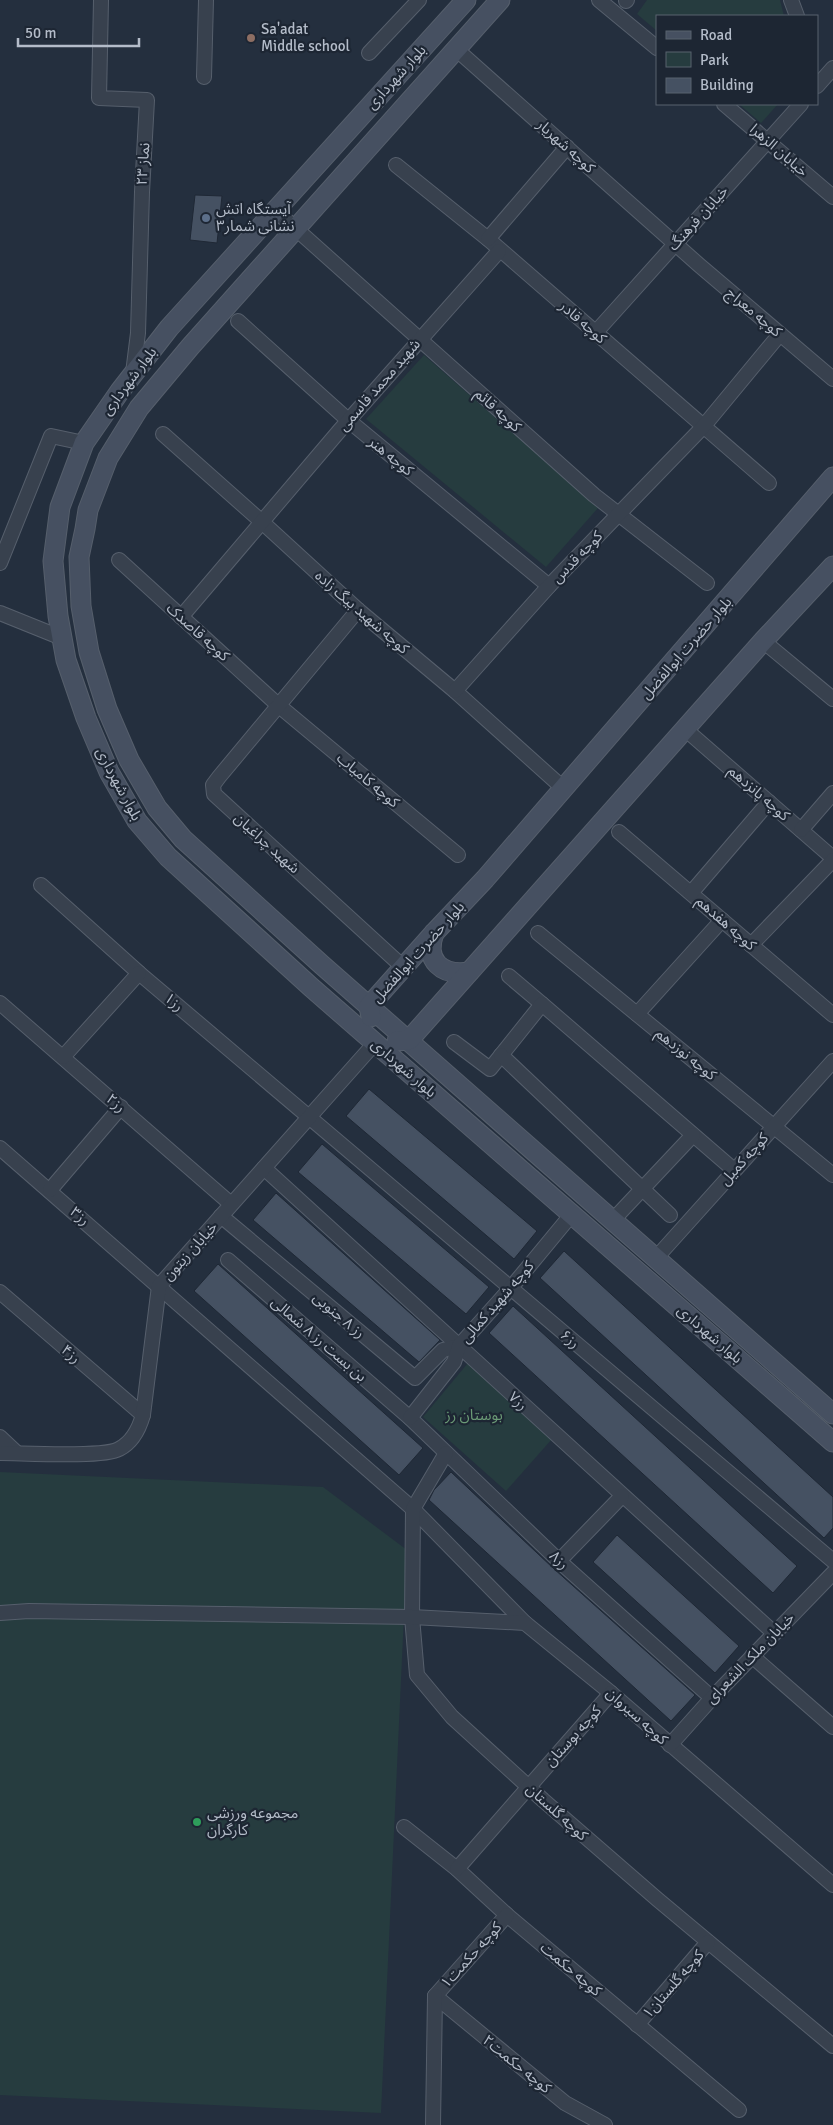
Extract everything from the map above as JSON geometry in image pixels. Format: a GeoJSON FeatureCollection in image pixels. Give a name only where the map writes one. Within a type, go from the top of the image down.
{"type":"FeatureCollection","features":[{"type":"Feature","properties":{"kind":"main road","name":"بلوار شهرداری"},"geometry":{"type":"LineString","coordinates":[[466,0],[170,328],[133,374],[84,444],[60,507],[52,561],[58,616],[66,660],[86,718],[109,772],[138,821],[168,857],[375,1042],[833,1442]]}},
{"type":"Feature","properties":{"kind":"main road","name":"بلوار شهرداری"},"geometry":{"type":"LineString","coordinates":[[500,0],[295,228],[139,408],[108,458],[88,510],[79,557],[81,606],[89,652],[107,709],[129,760],[157,808],[183,839],[369,1006],[833,1414]]}},
{"type":"Feature","properties":{"kind":"main road","name":"بلوار حضرت ابوالفضل"},"geometry":{"type":"LineString","coordinates":[[375,1042],[369,1006],[485,879],[706,626],[833,477]]}},
{"type":"Feature","properties":{"kind":"main road"},"geometry":{"type":"LineString","coordinates":[[375,1042],[409,1040],[763,641],[833,566]]}},
{"type":"Feature","properties":{"kind":"main road"},"geometry":{"type":"LineString","coordinates":[[434,933],[430,943],[431,951],[438,966],[451,973],[469,972]]}},
{"type":"Feature","properties":{"kind":"street","name":"نماز ۲۳"},"geometry":{"type":"LineString","coordinates":[[101,0],[99,98],[147,100],[138,333],[133,374]]}},
{"type":"Feature","properties":{"kind":"street"},"geometry":{"type":"LineString","coordinates":[[204,77],[206,0]]}},
{"type":"Feature","properties":{"kind":"street"},"geometry":{"type":"LineString","coordinates":[[369,54],[419,0]]}},
{"type":"Feature","properties":{"kind":"street"},"geometry":{"type":"LineString","coordinates":[[599,0],[656,47]]}},
{"type":"Feature","properties":{"kind":"street"},"geometry":{"type":"LineString","coordinates":[[791,0],[797,15]]}},
{"type":"Feature","properties":{"kind":"street","name":"کوچه شهریار"},"geometry":{"type":"LineString","coordinates":[[456,50],[675,244]]}},
{"type":"Feature","properties":{"kind":"street"},"geometry":{"type":"LineString","coordinates":[[818,78],[833,68]]}},
{"type":"Feature","properties":{"kind":"street","name":"خیابان الزهرا"},"geometry":{"type":"LineString","coordinates":[[725,105],[833,197]]}},
{"type":"Feature","properties":{"kind":"street","name":"خیابان فرهنگ"},"geometry":{"type":"LineString","coordinates":[[596,332],[800,105]]}},
{"type":"Feature","properties":{"kind":"street"},"geometry":{"type":"LineString","coordinates":[[488,239],[567,147]]}},
{"type":"Feature","properties":{"kind":"street","name":"کوچه قادر"},"geometry":{"type":"LineString","coordinates":[[396,165],[488,239],[703,427],[769,482]]}},
{"type":"Feature","properties":{"kind":"street","name":"کوچه قائم"},"geometry":{"type":"LineString","coordinates":[[276,211],[594,495],[707,583]]}},
{"type":"Feature","properties":{"kind":"street","name":"کوچه معراج"},"geometry":{"type":"LineString","coordinates":[[675,244],[833,379]]}},
{"type":"Feature","properties":{"kind":"street","name":"شهید محمد قاسمی"},"geometry":{"type":"LineString","coordinates":[[181,617],[348,420],[499,250]]}},
{"type":"Feature","properties":{"kind":"street","name":"کوچه هنر"},"geometry":{"type":"LineString","coordinates":[[238,321],[348,420],[549,586]]}},
{"type":"Feature","properties":{"kind":"street","name":"کوچه قدس"},"geometry":{"type":"LineString","coordinates":[[455,691],[549,586],[703,427],[780,334]]}},
{"type":"Feature","properties":{"kind":"street","name":"کوچه شهید بیگ زاده"},"geometry":{"type":"LineString","coordinates":[[163,434],[358,610],[455,691],[563,788]]}},
{"type":"Feature","properties":{"kind":"street"},"geometry":{"type":"LineString","coordinates":[[0,564],[51,436],[84,444]]}},
{"type":"Feature","properties":{"kind":"street","name":"کوچه قاصدک"},"geometry":{"type":"LineString","coordinates":[[119,560],[278,705]]}},
{"type":"Feature","properties":{"kind":"street"},"geometry":{"type":"LineString","coordinates":[[278,705],[358,610]]}},
{"type":"Feature","properties":{"kind":"street"},"geometry":{"type":"LineString","coordinates":[[0,613],[62,638]]}},
{"type":"Feature","properties":{"kind":"street"},"geometry":{"type":"LineString","coordinates":[[763,641],[833,699]]}},
{"type":"Feature","properties":{"kind":"street","name":"کوچه کامیاب"},"geometry":{"type":"LineString","coordinates":[[278,705],[458,855]]}},
{"type":"Feature","properties":{"kind":"street","name":"شهید چراغیان"},"geometry":{"type":"LineString","coordinates":[[278,705],[219,776],[213,785],[214,794],[403,967]]}},
{"type":"Feature","properties":{"kind":"street","name":"کوچه پانزدهم"},"geometry":{"type":"LineString","coordinates":[[685,729],[833,859]]}},
{"type":"Feature","properties":{"kind":"street"},"geometry":{"type":"LineString","coordinates":[[801,830],[833,793]]}},
{"type":"Feature","properties":{"kind":"street"},"geometry":{"type":"LineString","coordinates":[[691,893],[769,802]]}},
{"type":"Feature","properties":{"kind":"street","name":"کوچه هفدهم"},"geometry":{"type":"LineString","coordinates":[[619,832],[833,1015]]}},
{"type":"Feature","properties":{"kind":"street"},"geometry":{"type":"LineString","coordinates":[[751,945],[833,859]]}},
{"type":"Feature","properties":{"kind":"street","name":"رز۱"},"geometry":{"type":"LineString","coordinates":[[41,886],[139,973],[309,1117]]}},
{"type":"Feature","properties":{"kind":"street"},"geometry":{"type":"LineString","coordinates":[[637,1014],[722,920]]}},
{"type":"Feature","properties":{"kind":"street","name":"کوچه نوزدهم"},"geometry":{"type":"LineString","coordinates":[[538,932],[833,1175]]}},
{"type":"Feature","properties":{"kind":"street"},"geometry":{"type":"LineString","coordinates":[[63,1057],[139,973]]}},
{"type":"Feature","properties":{"kind":"street"},"geometry":{"type":"LineString","coordinates":[[509,976],[734,1170]]}},
{"type":"Feature","properties":{"kind":"street","name":"رز۲"},"geometry":{"type":"LineString","coordinates":[[0,1003],[231,1204]]}},
{"type":"Feature","properties":{"kind":"street"},"geometry":{"type":"LineString","coordinates":[[454,1042],[490,1069],[542,1004]]}},
{"type":"Feature","properties":{"kind":"street","name":"خیابان زیتون"},"geometry":{"type":"LineString","coordinates":[[0,1453],[92,1454],[119,1450],[138,1432],[143,1416],[159,1286],[375,1042]]}},
{"type":"Feature","properties":{"kind":"street"},"geometry":{"type":"LineString","coordinates":[[501,1055],[670,1215]]}},
{"type":"Feature","properties":{"kind":"street","name":"کوچه کمیل"},"geometry":{"type":"LineString","coordinates":[[656,1258],[833,1061]]}},
{"type":"Feature","properties":{"kind":"street"},"geometry":{"type":"LineString","coordinates":[[50,1190],[121,1107]]}},
{"type":"Feature","properties":{"kind":"street","name":"رز۶"},"geometry":{"type":"LineString","coordinates":[[309,1117],[833,1561]]}},
{"type":"Feature","properties":{"kind":"street"},"geometry":{"type":"LineString","coordinates":[[613,1220],[692,1135]]}},
{"type":"Feature","properties":{"kind":"street","name":"رز۳"},"geometry":{"type":"LineString","coordinates":[[0,1148],[413,1509]]}},
{"type":"Feature","properties":{"kind":"street","name":"رز۷"},"geometry":{"type":"LineString","coordinates":[[264,1168],[774,1633]]}},
{"type":"Feature","properties":{"kind":"street","name":"کوچه شهید کمالی"},"geometry":{"type":"LineString","coordinates":[[410,1418],[454,1362],[458,1346],[510,1289],[572,1214]]}},
{"type":"Feature","properties":{"kind":"street","name":"رز ۸ جنوبی"},"geometry":{"type":"LineString","coordinates":[[221,1216],[415,1378],[444,1350],[458,1346]]}},
{"type":"Feature","properties":{"kind":"street","name":"بن بست رز ۸ شمالی"},"geometry":{"type":"LineString","coordinates":[[228,1260],[410,1418]]}},
{"type":"Feature","properties":{"kind":"street","name":"رز۴"},"geometry":{"type":"LineString","coordinates":[[0,1292],[143,1416]]}},
{"type":"Feature","properties":{"kind":"street","name":"رز۸"},"geometry":{"type":"LineString","coordinates":[[410,1418],[559,1561],[712,1698]]}},
{"type":"Feature","properties":{"kind":"street"},"geometry":{"type":"LineString","coordinates":[[0,1437],[17,1453]]}},
{"type":"Feature","properties":{"kind":"street"},"geometry":{"type":"LineString","coordinates":[[413,1509],[446,1453]]}},
{"type":"Feature","properties":{"kind":"street"},"geometry":{"type":"LineString","coordinates":[[559,1561],[622,1496]]}},
{"type":"Feature","properties":{"kind":"street","name":"کوچه گلستان"},"geometry":{"type":"LineString","coordinates":[[413,1509],[412,1617],[417,1674],[452,1716],[528,1786],[708,1942],[833,2046]]}},
{"type":"Feature","properties":{"kind":"street","name":"کوچه سیروان"},"geometry":{"type":"LineString","coordinates":[[413,1509],[525,1623],[611,1693],[833,1885]]}},
{"type":"Feature","properties":{"kind":"street","name":"خیابان ملک الشعرای"},"geometry":{"type":"LineString","coordinates":[[670,1745],[712,1698],[833,1573]]}},
{"type":"Feature","properties":{"kind":"street"},"geometry":{"type":"LineString","coordinates":[[0,1613],[28,1611],[412,1617],[525,1623]]}},
{"type":"Feature","properties":{"kind":"street"},"geometry":{"type":"LineString","coordinates":[[752,1656],[833,1727]]}},
{"type":"Feature","properties":{"kind":"street","name":"کوچه بوستان"},"geometry":{"type":"LineString","coordinates":[[457,1869],[611,1693]]}},
{"type":"Feature","properties":{"kind":"street","name":"کوچه حکمت"},"geometry":{"type":"LineString","coordinates":[[404,1827],[457,1869],[506,1915],[739,2110]]}},
{"type":"Feature","properties":{"kind":"street","name":"کوچه حکمت۱"},"geometry":{"type":"LineString","coordinates":[[435,1996],[506,1915]]}},
{"type":"Feature","properties":{"kind":"street","name":"کوچه گلستان۱"},"geometry":{"type":"LineString","coordinates":[[637,2025],[708,1942]]}},
{"type":"Feature","properties":{"kind":"street"},"geometry":{"type":"LineString","coordinates":[[433,2125],[435,1996]]}},
{"type":"Feature","properties":{"kind":"street","name":"کوچه حکمت۲"},"geometry":{"type":"LineString","coordinates":[[435,1996],[565,2103],[605,2125]]}},
{"type":"Feature","properties":{"kind":"green space"},"geometry":{"type":"Polygon","coordinates":[[[647,0],[780,0],[784,15],[656,15],[656,30],[637,14],[647,0]]]}},
{"type":"Feature","properties":{"kind":"green space"},"geometry":{"type":"Polygon","coordinates":[[[740,105],[777,105],[761,123],[740,105]]]}},
{"type":"Feature","properties":{"kind":"green space"},"geometry":{"type":"Polygon","coordinates":[[[424,355],[598,508],[546,567],[366,419],[424,355]]]}},
{"type":"Feature","properties":{"kind":"green space","name":"بوستان رز"},"geometry":{"type":"Polygon","coordinates":[[[468,1363],[552,1439],[506,1491],[423,1417],[468,1363]]]}},
{"type":"Feature","properties":{"kind":"green space","name":"مجموعه ورزشی کارگران"},"geometry":{"type":"Polygon","coordinates":[[[0,1472],[323,1487],[407,1550],[381,2113],[0,2095],[0,1472]]]}},
{"type":"Feature","properties":{"kind":"building","name":"آیستگاه اتش نشانی شمار۳"},"geometry":{"type":"Polygon","coordinates":[[[195,195],[222,196],[217,243],[190,240],[195,195]]]}},
{"type":"Feature","properties":{"kind":"building"},"geometry":{"type":"Polygon","coordinates":[[[369,1089],[537,1231],[514,1259],[346,1116],[369,1089]]]}},
{"type":"Feature","properties":{"kind":"building"},"geometry":{"type":"Polygon","coordinates":[[[322,1144],[489,1287],[466,1314],[298,1172],[322,1144]]]}},
{"type":"Feature","properties":{"kind":"building"},"geometry":{"type":"Polygon","coordinates":[[[276,1193],[440,1340],[419,1362],[253,1220],[276,1193]]]}},
{"type":"Feature","properties":{"kind":"building"},"geometry":{"type":"Polygon","coordinates":[[[564,1251],[833,1497],[833,1528],[824,1538],[540,1278],[564,1251]]]}},
{"type":"Feature","properties":{"kind":"building"},"geometry":{"type":"Polygon","coordinates":[[[218,1264],[423,1448],[399,1475],[194,1291],[218,1264]]]}},
{"type":"Feature","properties":{"kind":"building"},"geometry":{"type":"Polygon","coordinates":[[[513,1306],[797,1566],[773,1593],[489,1333],[513,1306]]]}},
{"type":"Feature","properties":{"kind":"building"},"geometry":{"type":"Polygon","coordinates":[[[451,1472],[553,1568],[695,1695],[671,1721],[429,1500],[434,1490],[451,1472]]]}},
{"type":"Feature","properties":{"kind":"building"},"geometry":{"type":"Polygon","coordinates":[[[617,1535],[739,1646],[715,1673],[593,1562],[617,1535]]]}},
{"type":"Feature","properties":{"kind":"place","name":"Sa'adat Middle school"},"geometry":{"type":"Point","coordinates":[251,38]}},
{"type":"Feature","properties":{"kind":"place","name":"آیستگاه اتش نشانی شمار۳"},"geometry":{"type":"Point","coordinates":[206,218]}},
{"type":"Feature","properties":{"kind":"place","name":"مجموعه ورزشی کارگران"},"geometry":{"type":"Point","coordinates":[197,1822]}}]}
